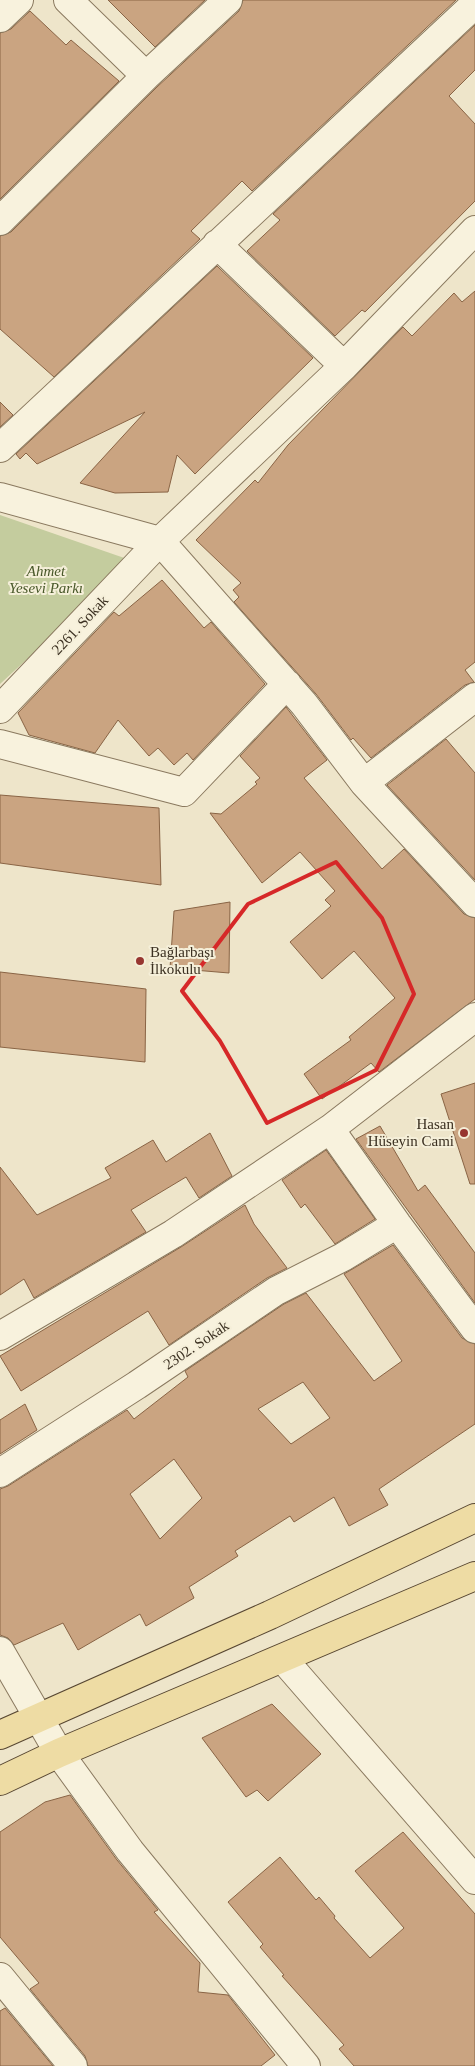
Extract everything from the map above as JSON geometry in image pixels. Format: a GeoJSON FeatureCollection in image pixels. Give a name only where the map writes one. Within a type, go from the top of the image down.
{"type":"FeatureCollection","features":[{"type":"Feature","properties":{"kind":"main road"},"geometry":{"type":"LineString","coordinates":[[0,1736],[280,1610],[475,1518]]}},
{"type":"Feature","properties":{"kind":"main road"},"geometry":{"type":"LineString","coordinates":[[0,1781],[59,1753],[475,1576]]}},
{"type":"Feature","properties":{"kind":"street"},"geometry":{"type":"LineString","coordinates":[[0,18],[19,0]]}},
{"type":"Feature","properties":{"kind":"street"},"geometry":{"type":"LineString","coordinates":[[68,0],[146,76]]}},
{"type":"Feature","properties":{"kind":"street"},"geometry":{"type":"LineString","coordinates":[[0,221],[146,76],[228,0]]}},
{"type":"Feature","properties":{"kind":"street"},"geometry":{"type":"LineString","coordinates":[[0,448],[475,4]]}},
{"type":"Feature","properties":{"kind":"street","name":"2261. Sokak"},"geometry":{"type":"LineString","coordinates":[[0,709],[160,541],[344,366],[475,230]]}},
{"type":"Feature","properties":{"kind":"street"},"geometry":{"type":"LineString","coordinates":[[217,244],[344,366]]}},
{"type":"Feature","properties":{"kind":"street"},"geometry":{"type":"LineString","coordinates":[[0,497],[160,541],[287,684],[364,783],[475,903]]}},
{"type":"Feature","properties":{"kind":"street"},"geometry":{"type":"LineString","coordinates":[[0,744],[184,792],[287,684]]}},
{"type":"Feature","properties":{"kind":"street"},"geometry":{"type":"LineString","coordinates":[[364,783],[475,697]]}},
{"type":"Feature","properties":{"kind":"street"},"geometry":{"type":"LineString","coordinates":[[0,1336],[150,1249],[330,1129],[475,1017]]}},
{"type":"Feature","properties":{"kind":"street"},"geometry":{"type":"LineString","coordinates":[[330,1129],[397,1224],[475,1329]]}},
{"type":"Feature","properties":{"kind":"street","name":"2302. Sokak"},"geometry":{"type":"LineString","coordinates":[[0,1472],[137,1385],[276,1291],[343,1257],[397,1224]]}},
{"type":"Feature","properties":{"kind":"street"},"geometry":{"type":"LineString","coordinates":[[0,1651],[59,1753],[136,1858],[306,2066]]}},
{"type":"Feature","properties":{"kind":"street"},"geometry":{"type":"LineString","coordinates":[[283,1659],[475,1880]]}},
{"type":"Feature","properties":{"kind":"street"},"geometry":{"type":"LineString","coordinates":[[0,1977],[73,2066]]}},
{"type":"Feature","properties":{"kind":"highlighted area"},"geometry":{"type":"Polygon","coordinates":[[[336,862],[382,918],[414,994],[376,1070],[267,1123],[220,1041],[182,991],[248,904],[336,862]]]}},
{"type":"Feature","properties":{"kind":"green space","name":"Ahmet Yesevi Parkı"},"geometry":{"type":"Polygon","coordinates":[[[0,515],[133,561],[0,684],[0,515]]]}},
{"type":"Feature","properties":{"kind":"building"},"geometry":{"type":"Polygon","coordinates":[[[108,0],[205,0],[155,47],[108,0]]]}},
{"type":"Feature","properties":{"kind":"building"},"geometry":{"type":"Polygon","coordinates":[[[243,0],[456,0],[252,191],[242,181],[191,231],[200,239],[54,377],[0,329],[0,236],[11,232],[157,87],[239,11],[243,0]]]}},
{"type":"Feature","properties":{"kind":"building"},"geometry":{"type":"Polygon","coordinates":[[[30,11],[66,45],[71,40],[119,81],[0,199],[0,33],[11,29],[30,11]]]}},
{"type":"Feature","properties":{"kind":"building"},"geometry":{"type":"Polygon","coordinates":[[[475,25],[475,70],[449,96],[475,124],[475,201],[365,312],[362,310],[335,336],[247,251],[280,220],[273,214],[475,25]]]}},
{"type":"Feature","properties":{"kind":"building"},"geometry":{"type":"Polygon","coordinates":[[[217,266],[313,358],[195,474],[177,455],[168,492],[115,493],[80,483],[145,412],[37,464],[26,453],[20,459],[16,454],[217,266]]]}},
{"type":"Feature","properties":{"kind":"building"},"geometry":{"type":"Polygon","coordinates":[[[475,291],[475,662],[465,670],[474,682],[465,685],[371,758],[353,738],[351,740],[316,694],[234,602],[239,597],[233,590],[241,583],[196,540],[255,480],[258,483],[288,445],[403,327],[412,336],[454,293],[462,302],[475,291]]]}},
{"type":"Feature","properties":{"kind":"building"},"geometry":{"type":"Polygon","coordinates":[[[0,402],[13,415],[0,427],[0,402]]]}},
{"type":"Feature","properties":{"kind":"building"},"geometry":{"type":"Polygon","coordinates":[[[162,580],[204,628],[211,622],[265,684],[193,760],[187,753],[174,765],[158,748],[149,756],[118,720],[95,753],[29,735],[18,713],[114,612],[119,616],[162,580]]]}},
{"type":"Feature","properties":{"kind":"building"},"geometry":{"type":"Polygon","coordinates":[[[286,707],[327,760],[304,778],[382,869],[404,849],[464,914],[475,918],[475,999],[379,1072],[371,1063],[322,1099],[304,1074],[351,1040],[349,1037],[395,998],[354,951],[322,979],[290,942],[331,906],[325,900],[335,891],[300,852],[262,883],[210,813],[221,814],[257,784],[255,782],[260,778],[240,756],[286,707]]]}},
{"type":"Feature","properties":{"kind":"building"},"geometry":{"type":"Polygon","coordinates":[[[446,739],[475,773],[475,880],[387,785],[446,739]]]}},
{"type":"Feature","properties":{"kind":"building"},"geometry":{"type":"Polygon","coordinates":[[[0,795],[159,808],[161,885],[0,863],[0,795]]]}},
{"type":"Feature","properties":{"kind":"building"},"geometry":{"type":"Polygon","coordinates":[[[230,902],[229,973],[170,968],[174,911],[230,902]]]}},
{"type":"Feature","properties":{"kind":"building"},"geometry":{"type":"Polygon","coordinates":[[[0,972],[146,989],[145,1062],[0,1047],[0,972]]]}},
{"type":"Feature","properties":{"kind":"building","name":"Hasan Hüseyin Cami"},"geometry":{"type":"Polygon","coordinates":[[[475,1083],[475,1184],[470,1184],[441,1094],[475,1083]]]}},
{"type":"Feature","properties":{"kind":"building"},"geometry":{"type":"Polygon","coordinates":[[[380,1126],[418,1191],[425,1185],[475,1253],[475,1303],[356,1139],[380,1126]]]}},
{"type":"Feature","properties":{"kind":"building"},"geometry":{"type":"Polygon","coordinates":[[[210,1133],[232,1176],[199,1198],[186,1177],[131,1210],[146,1232],[34,1298],[24,1279],[0,1295],[0,1167],[37,1215],[111,1178],[105,1168],[153,1140],[166,1162],[210,1133]]]}},
{"type":"Feature","properties":{"kind":"building"},"geometry":{"type":"Polygon","coordinates":[[[326,1150],[375,1219],[335,1244],[305,1204],[301,1208],[282,1180],[326,1150]]]}},
{"type":"Feature","properties":{"kind":"building"},"geometry":{"type":"Polygon","coordinates":[[[245,1205],[254,1224],[287,1268],[267,1278],[169,1345],[148,1311],[21,1391],[0,1356],[181,1247],[245,1205]]]}},
{"type":"Feature","properties":{"kind":"building"},"geometry":{"type":"Polygon","coordinates":[[[393,1245],[462,1338],[475,1344],[475,1424],[379,1489],[388,1505],[349,1526],[334,1497],[294,1522],[290,1516],[235,1551],[238,1556],[189,1587],[194,1598],[146,1626],[140,1614],[78,1650],[63,1623],[14,1645],[8,1638],[0,1635],[0,1489],[8,1486],[127,1410],[134,1419],[188,1377],[185,1371],[284,1304],[306,1293],[374,1381],[402,1361],[344,1274],[393,1245]],[[303,1382],[258,1409],[291,1444],[330,1418],[303,1382]],[[174,1459],[130,1494],[160,1539],[202,1498],[174,1459]]]}},
{"type":"Feature","properties":{"kind":"building"},"geometry":{"type":"Polygon","coordinates":[[[25,1404],[37,1430],[0,1454],[0,1420],[25,1404]]]}},
{"type":"Feature","properties":{"kind":"building"},"geometry":{"type":"Polygon","coordinates":[[[272,1704],[321,1754],[268,1801],[257,1790],[246,1797],[202,1738],[272,1704]]]}},
{"type":"Feature","properties":{"kind":"building"},"geometry":{"type":"Polygon","coordinates":[[[70,1795],[117,1860],[158,1910],[154,1912],[200,1963],[198,1992],[228,1995],[275,2055],[261,2066],[88,2066],[85,2056],[30,1989],[39,1983],[0,1937],[0,1832],[45,1802],[70,1795]]]}},
{"type":"Feature","properties":{"kind":"building"},"geometry":{"type":"Polygon","coordinates":[[[403,1832],[475,1914],[475,2066],[354,2066],[339,2049],[344,2045],[282,1976],[284,1975],[260,1947],[263,1944],[228,1902],[280,1857],[316,1900],[319,1897],[335,1916],[334,1918],[370,1958],[404,1928],[355,1871],[403,1832]]]}},
{"type":"Feature","properties":{"kind":"building"},"geometry":{"type":"Polygon","coordinates":[[[5,2008],[53,2066],[0,2066],[0,2011],[5,2008]]]}},
{"type":"Feature","properties":{"kind":"place","name":"Bağlarbaşı İlkokulu"},"geometry":{"type":"Point","coordinates":[140,961]}},
{"type":"Feature","properties":{"kind":"place","name":"Hasan Hüseyin Cami"},"geometry":{"type":"Point","coordinates":[464,1133]}}]}
